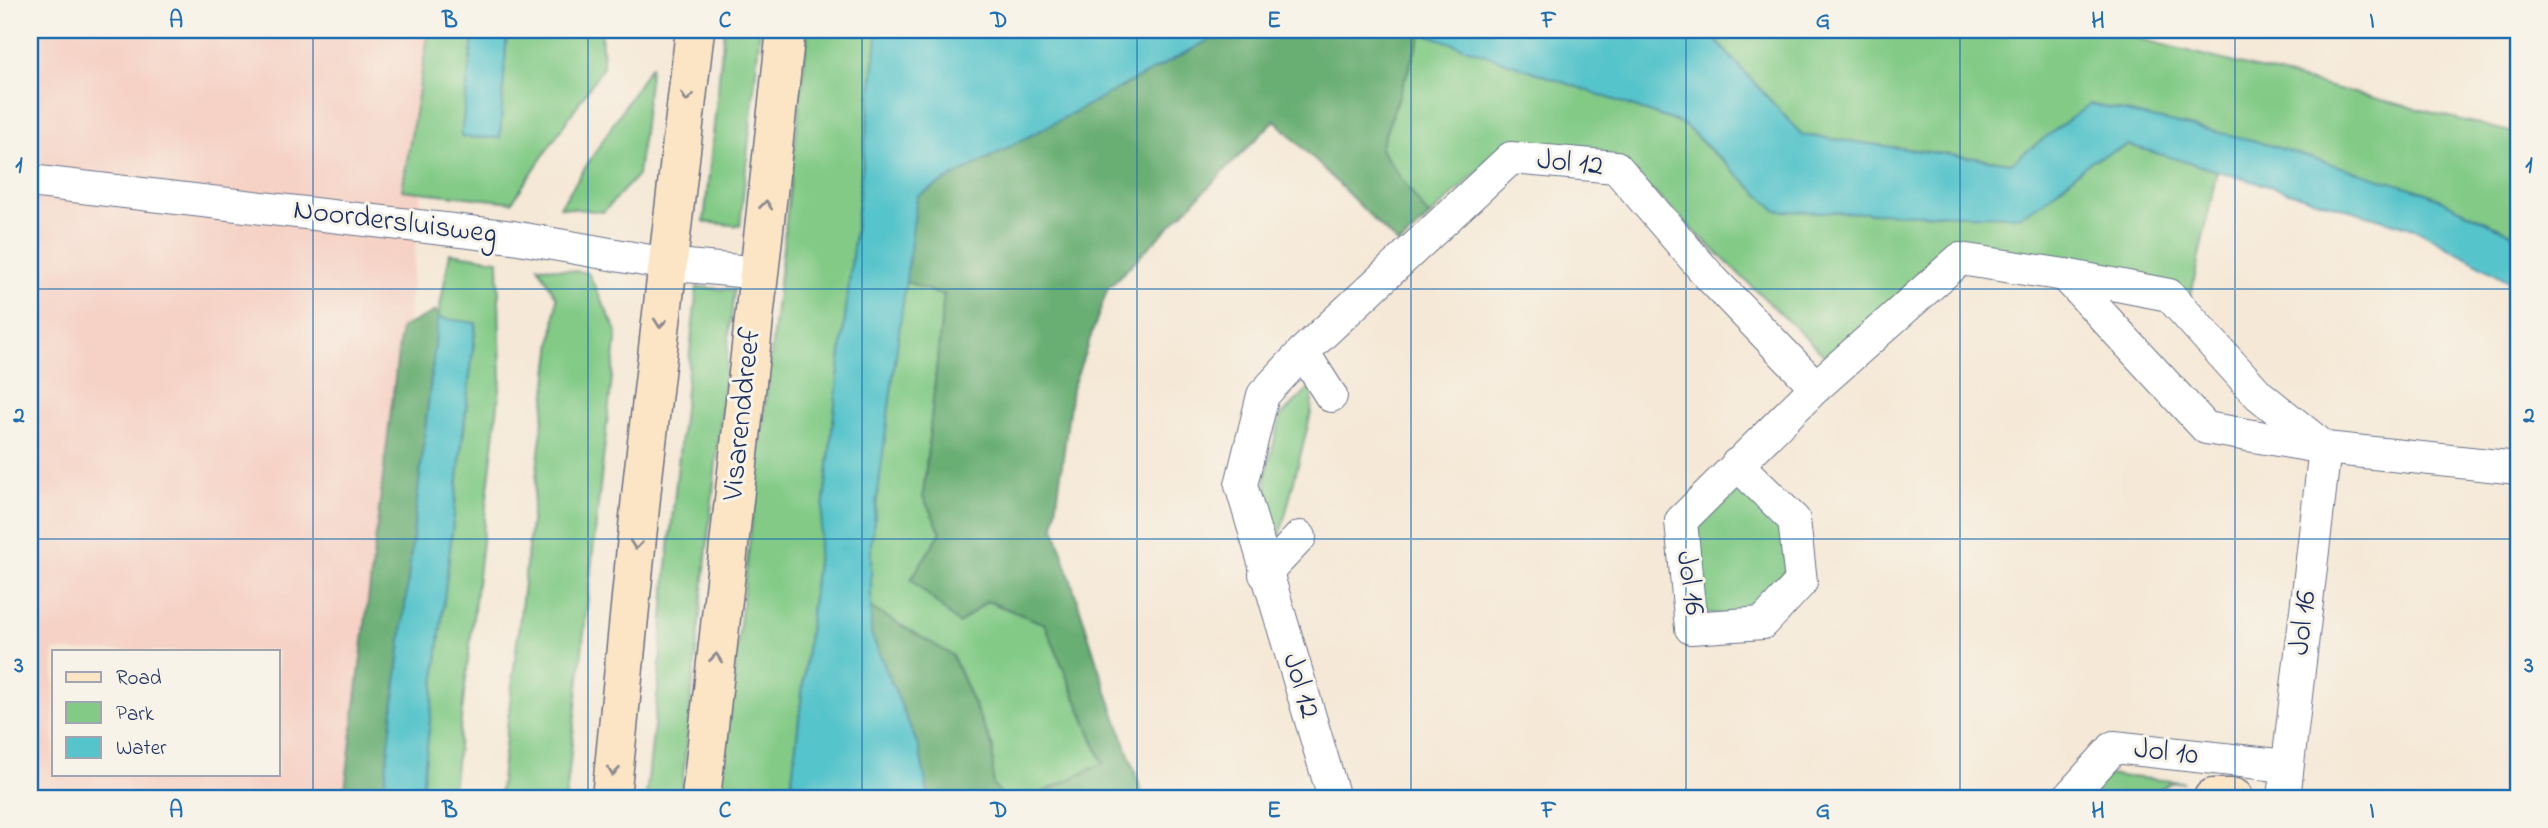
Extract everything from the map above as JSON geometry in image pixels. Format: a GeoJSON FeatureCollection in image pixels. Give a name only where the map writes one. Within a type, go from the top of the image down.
{"type":"FeatureCollection","features":[{"type":"Feature","properties":{"kind":"main road"},"geometry":{"type":"LineString","coordinates":[[611,798],[667,264],[695,30]]}},
{"type":"Feature","properties":{"kind":"main road","name":"Visarenddreef"},"geometry":{"type":"LineString","coordinates":[[701,798],[786,30]]}},
{"type":"Feature","properties":{"kind":"street","name":"Jol 12"},"geometry":{"type":"LineString","coordinates":[[1334,798],[1265,574],[1241,485],[1264,395],[1303,352],[1511,158],[1616,167],[1710,277],[1816,387]]}},
{"type":"Feature","properties":{"kind":"street","name":"Noordersluisweg"},"geometry":{"type":"LineString","coordinates":[[30,181],[513,237],[667,264],[759,273]]}},
{"type":"Feature","properties":{"kind":"street","name":"Jol 16"},"geometry":{"type":"LineString","coordinates":[[1737,464],[1794,520],[1801,582],[1763,623],[1691,628],[1681,521],[1737,464],[1816,387],[1960,259],[2169,295],[2259,395],[2325,448],[2284,798]]}},
{"type":"Feature","properties":{"kind":"street"},"geometry":{"type":"LineString","coordinates":[[2065,275],[2206,429],[2325,448],[2518,468]]}},
{"type":"Feature","properties":{"kind":"street"},"geometry":{"type":"LineString","coordinates":[[1303,352],[1331,396]]}},
{"type":"Feature","properties":{"kind":"street"},"geometry":{"type":"LineString","coordinates":[[1265,574],[1300,537]]}},
{"type":"Feature","properties":{"kind":"street","name":"Jol 10"},"geometry":{"type":"LineString","coordinates":[[2068,798],[2114,747],[2287,766]]}},
{"type":"Feature","properties":{"kind":"shaded area"},"geometry":{"type":"Polygon","coordinates":[[[30,30],[439,30],[356,798],[30,798],[30,30]]]}},
{"type":"Feature","properties":{"kind":"green space"},"geometry":{"type":"Polygon","coordinates":[[[429,30],[474,30],[461,137],[500,138],[507,30],[601,30],[603,67],[512,202],[402,190],[429,30]]]}},
{"type":"Feature","properties":{"kind":"green space"},"geometry":{"type":"Polygon","coordinates":[[[724,30],[760,30],[740,226],[704,222],[724,30]]]}},
{"type":"Feature","properties":{"kind":"green space"},"geometry":{"type":"Polygon","coordinates":[[[808,30],[878,30],[790,798],[720,798],[808,30]]]}},
{"type":"Feature","properties":{"kind":"green space"},"geometry":{"type":"Polygon","coordinates":[[[1228,30],[1422,32],[1380,148],[1429,217],[1399,245],[1275,120],[1108,288],[1072,389],[1054,526],[1098,666],[1144,798],[1032,798],[1103,763],[1045,624],[987,601],[959,624],[911,579],[941,532],[923,497],[944,294],[940,295],[905,281],[917,196],[1228,30]]]}},
{"type":"Feature","properties":{"kind":"green space"},"geometry":{"type":"Polygon","coordinates":[[[1706,30],[2104,30],[2518,134],[2518,237],[2424,192],[2090,104],[2012,163],[1802,135],[1706,30]]]}},
{"type":"Feature","properties":{"kind":"green space"},"geometry":{"type":"Polygon","coordinates":[[[1422,32],[1683,124],[1715,155],[2042,203],[2092,160],[2129,145],[2217,171],[2191,295],[2168,288],[1944,251],[1828,359],[1621,161],[1508,143],[1429,217],[1380,149],[1422,32]]]}},
{"type":"Feature","properties":{"kind":"green space"},"geometry":{"type":"Polygon","coordinates":[[[651,65],[638,175],[603,212],[560,207],[651,65]]]}},
{"type":"Feature","properties":{"kind":"green space"},"geometry":{"type":"Polygon","coordinates":[[[450,253],[498,260],[501,379],[452,798],[421,798],[476,324],[438,318],[450,253]]]}},
{"type":"Feature","properties":{"kind":"green space"},"geometry":{"type":"Polygon","coordinates":[[[538,266],[588,273],[617,332],[566,798],[499,798],[557,298],[538,266]]]}},
{"type":"Feature","properties":{"kind":"green space"},"geometry":{"type":"Polygon","coordinates":[[[905,281],[940,295],[944,293],[923,496],[941,532],[959,623],[987,601],[1045,624],[1103,764],[1032,798],[1005,798],[993,785],[993,748],[952,655],[871,608],[871,544],[905,281]]]}},
{"type":"Feature","properties":{"kind":"green space"},"geometry":{"type":"Polygon","coordinates":[[[697,287],[734,290],[681,798],[646,798],[659,679],[666,576],[697,287]]]}},
{"type":"Feature","properties":{"kind":"green space"},"geometry":{"type":"Polygon","coordinates":[[[436,311],[438,318],[383,798],[344,798],[401,328],[436,311]]]}},
{"type":"Feature","properties":{"kind":"green space"},"geometry":{"type":"Polygon","coordinates":[[[1313,384],[1311,413],[1275,556],[1265,477],[1281,416],[1313,384]]]}},
{"type":"Feature","properties":{"kind":"green space"},"geometry":{"type":"Polygon","coordinates":[[[1738,488],[1785,531],[1786,570],[1744,617],[1692,611],[1688,534],[1738,488]]]}},
{"type":"Feature","properties":{"kind":"green space"},"geometry":{"type":"Polygon","coordinates":[[[871,608],[952,655],[993,748],[993,785],[1005,798],[929,798],[919,748],[871,634],[871,608]]]}},
{"type":"Feature","properties":{"kind":"green space"},"geometry":{"type":"Polygon","coordinates":[[[2107,775],[2184,782],[2170,783],[2142,798],[2086,798],[2107,775]]]}},
{"type":"Feature","properties":{"kind":"water"},"geometry":{"type":"Polygon","coordinates":[[[474,30],[507,30],[500,138],[461,137],[474,30]]]}},
{"type":"Feature","properties":{"kind":"water"},"geometry":{"type":"Polygon","coordinates":[[[878,30],[1228,30],[917,196],[871,544],[871,634],[919,748],[929,798],[790,798],[878,30]]]}},
{"type":"Feature","properties":{"kind":"water"},"geometry":{"type":"Polygon","coordinates":[[[1414,30],[1706,30],[1802,135],[2011,163],[2090,104],[2252,140],[2424,192],[2518,237],[2518,296],[2507,280],[2418,230],[2129,145],[2092,160],[2042,203],[2020,216],[1777,211],[1683,124],[1414,30]]]}},
{"type":"Feature","properties":{"kind":"water"},"geometry":{"type":"Polygon","coordinates":[[[438,318],[476,323],[421,798],[383,798],[438,318]]]}}]}
